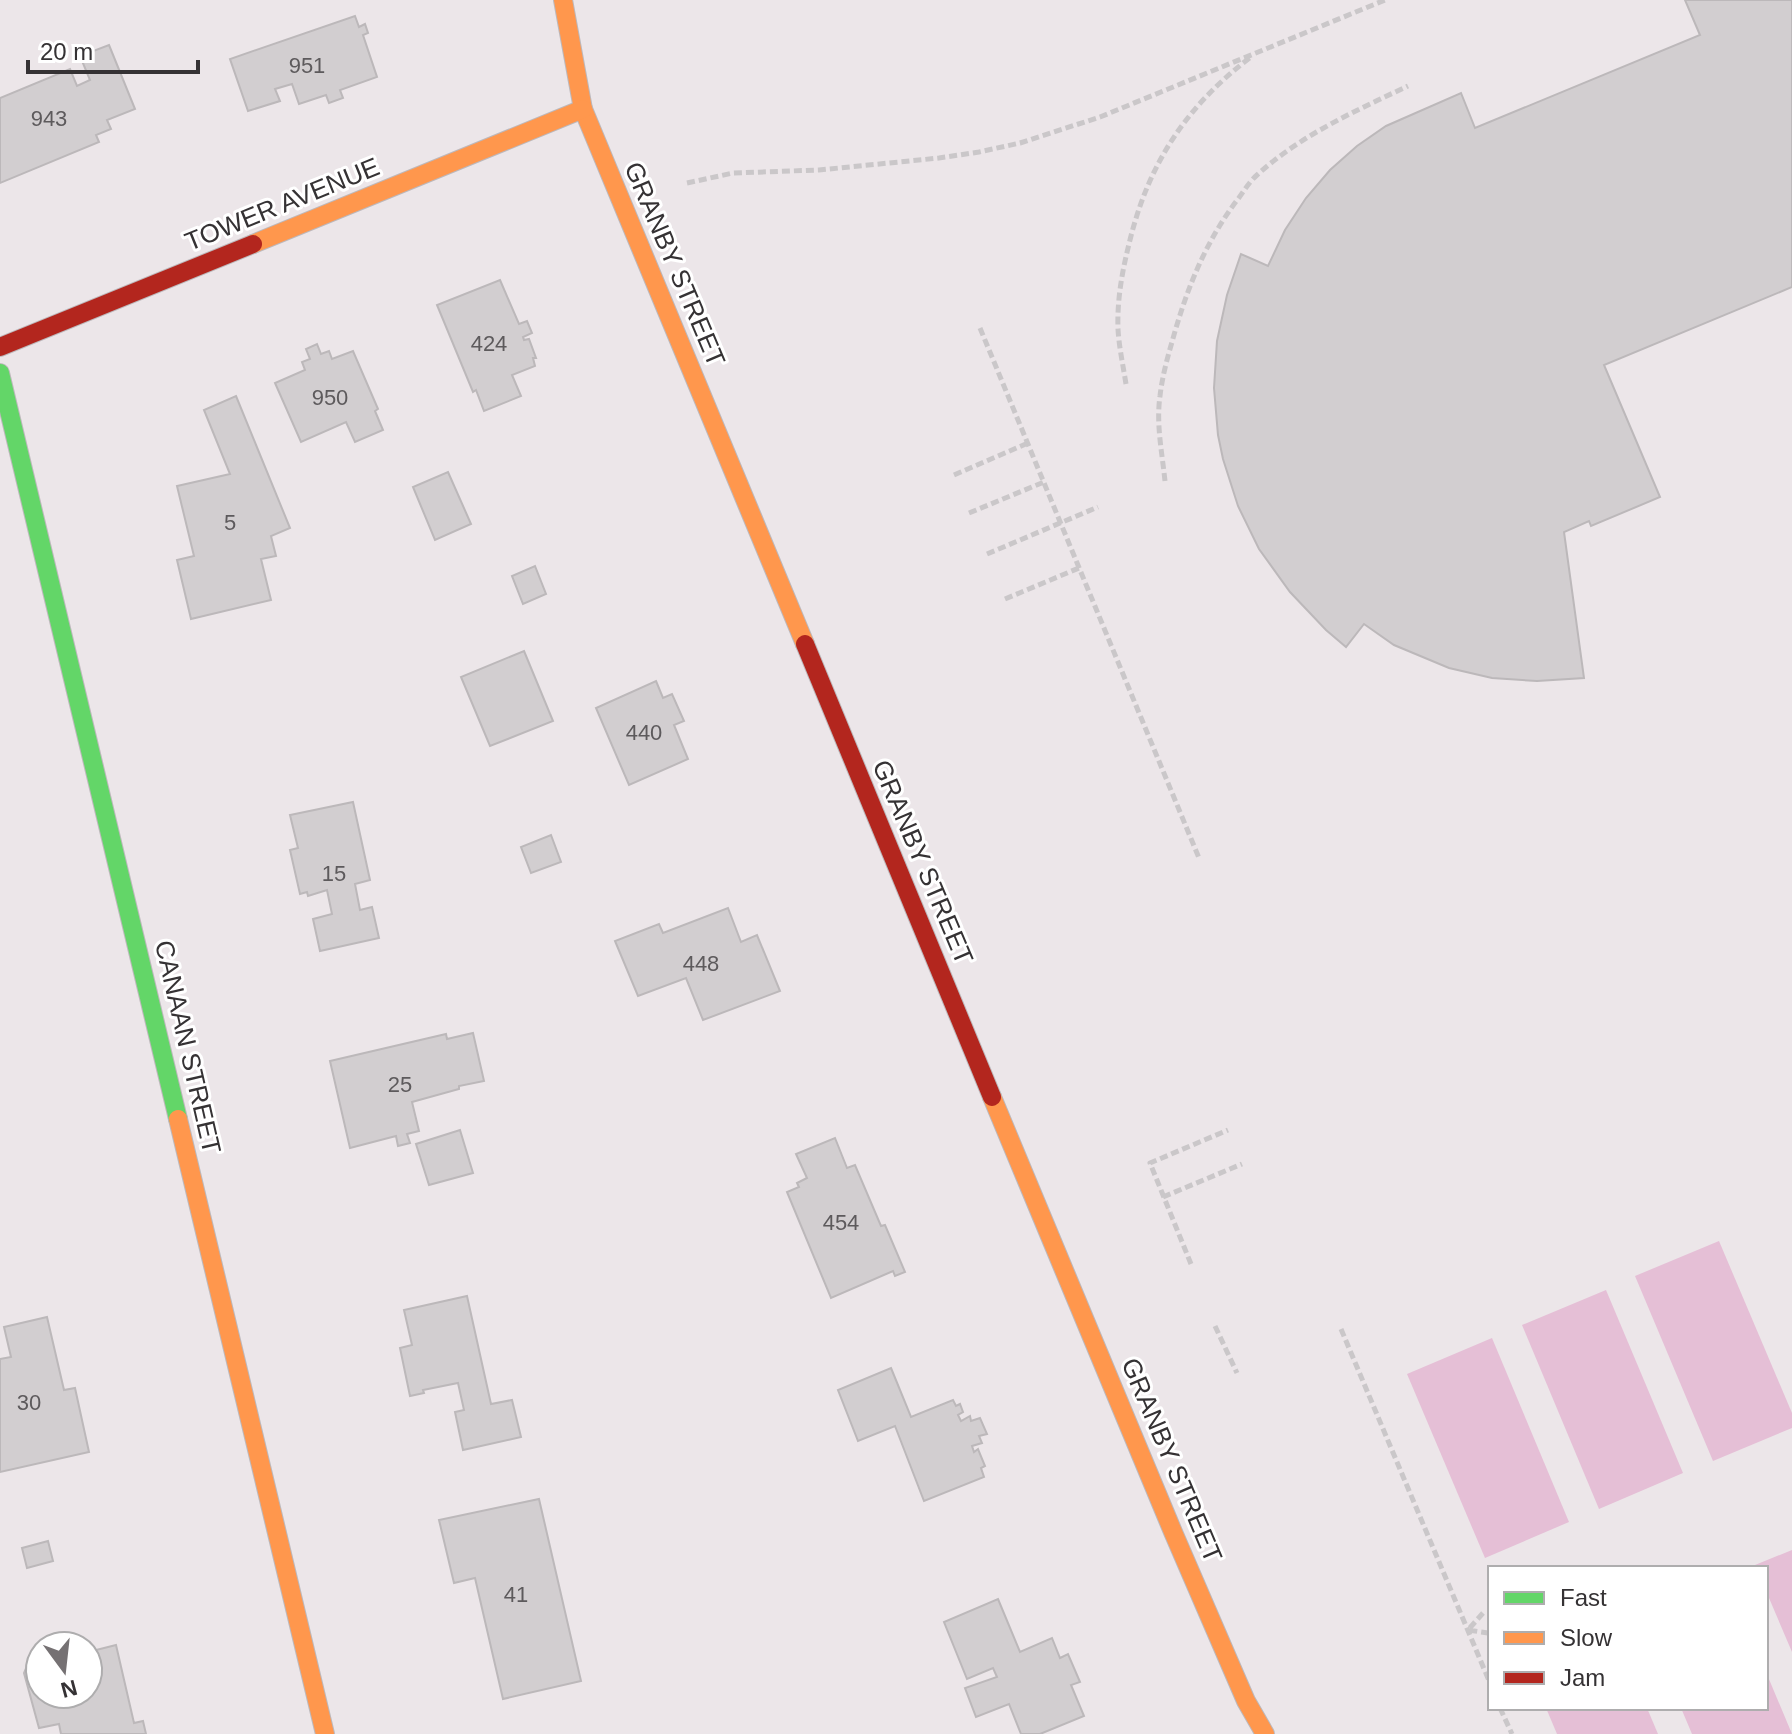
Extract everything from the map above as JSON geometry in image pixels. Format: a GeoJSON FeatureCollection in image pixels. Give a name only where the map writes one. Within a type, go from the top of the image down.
{"type":"FeatureCollection","features":[{"type":"Feature","properties":{"kind":"main road","name":"GRANBY STREET"},"geometry":{"type":"LineString","coordinates":[[563,0],[583,109],[1173,1532],[1246,1701],[1265,1734]]}},
{"type":"Feature","properties":{"kind":"main road","name":"TOWER AVENUE"},"geometry":{"type":"LineString","coordinates":[[0,347],[583,109]]}},
{"type":"Feature","properties":{"kind":"main road","name":"CANAAN STREET"},"geometry":{"type":"LineString","coordinates":[[0,373],[325,1734]]}},
{"type":"Feature","properties":{"kind":"path"},"geometry":{"type":"LineString","coordinates":[[687,183],[733,173],[819,170],[939,158],[1020,143],[1100,117],[1385,0]]}},
{"type":"Feature","properties":{"kind":"path"},"geometry":{"type":"LineString","coordinates":[[1126,384],[1120,349],[1119,296],[1132,231],[1144,194],[1178,129],[1228,75],[1259,52]]}},
{"type":"Feature","properties":{"kind":"path"},"geometry":{"type":"LineString","coordinates":[[1165,481],[1158,427],[1160,394],[1169,354],[1182,305],[1204,252],[1227,213],[1255,177],[1292,147],[1333,121],[1408,86]]}},
{"type":"Feature","properties":{"kind":"path"},"geometry":{"type":"LineString","coordinates":[[980,328],[1199,858]]}},
{"type":"Feature","properties":{"kind":"path"},"geometry":{"type":"LineString","coordinates":[[954,475],[1028,443]]}},
{"type":"Feature","properties":{"kind":"path"},"geometry":{"type":"LineString","coordinates":[[969,513],[1044,482]]}},
{"type":"Feature","properties":{"kind":"path"},"geometry":{"type":"LineString","coordinates":[[987,554],[1098,507]]}},
{"type":"Feature","properties":{"kind":"path"},"geometry":{"type":"LineString","coordinates":[[1005,599],[1079,568]]}},
{"type":"Feature","properties":{"kind":"path"},"geometry":{"type":"LineString","coordinates":[[1191,1264],[1150,1163],[1228,1130]]}},
{"type":"Feature","properties":{"kind":"path"},"geometry":{"type":"LineString","coordinates":[[1163,1197],[1242,1164]]}},
{"type":"Feature","properties":{"kind":"path"},"geometry":{"type":"LineString","coordinates":[[1215,1326],[1237,1373]]}},
{"type":"Feature","properties":{"kind":"path"},"geometry":{"type":"LineString","coordinates":[[1341,1329],[1488,1678]]}},
{"type":"Feature","properties":{"kind":"path"},"geometry":{"type":"LineString","coordinates":[[1468,1630],[1483,1613]]}},
{"type":"Feature","properties":{"kind":"path"},"geometry":{"type":"LineString","coordinates":[[1468,1630],[1488,1633]]}},
{"type":"Feature","properties":{"kind":"path"},"geometry":{"type":"LineString","coordinates":[[1501,1710],[1512,1734]]}},
{"type":"Feature","properties":{"kind":"shaded area"},"geometry":{"type":"Polygon","coordinates":[[[1719,1241],[1792,1413],[1792,1428],[1713,1461],[1635,1276],[1719,1241]]]}},
{"type":"Feature","properties":{"kind":"shaded area"},"geometry":{"type":"Polygon","coordinates":[[[1606,1290],[1683,1473],[1599,1509],[1522,1325],[1606,1290]]]}},
{"type":"Feature","properties":{"kind":"shaded area"},"geometry":{"type":"Polygon","coordinates":[[[1492,1338],[1569,1522],[1485,1558],[1407,1374],[1492,1338]]]}},
{"type":"Feature","properties":{"kind":"shaded area"},"geometry":{"type":"Polygon","coordinates":[[[1792,1550],[1792,1652],[1768,1596],[1768,1566],[1755,1565],[1792,1550]]]}},
{"type":"Feature","properties":{"kind":"shaded area"},"geometry":{"type":"Polygon","coordinates":[[[1768,1677],[1792,1734],[1692,1734],[1682,1710],[1768,1710],[1768,1677]]]}},
{"type":"Feature","properties":{"kind":"shaded area"},"geometry":{"type":"Polygon","coordinates":[[[1547,1710],[1648,1710],[1658,1734],[1557,1734],[1547,1710]]]}},
{"type":"Feature","properties":{"kind":"building"},"geometry":{"type":"Polygon","coordinates":[[[1685,0],[1792,0],[1792,287],[1604,365],[1660,497],[1591,526],[1589,521],[1564,532],[1584,678],[1537,681],[1492,678],[1449,668],[1394,645],[1364,624],[1346,647],[1290,592],[1259,549],[1238,506],[1223,459],[1214,388],[1217,341],[1227,295],[1241,254],[1268,266],[1285,230],[1306,198],[1330,170],[1386,126],[1461,93],[1475,128],[1700,35],[1685,0]]]}},
{"type":"Feature","properties":{"kind":"building"},"geometry":{"type":"Polygon","coordinates":[[[355,16],[359,27],[365,24],[368,33],[363,35],[377,77],[340,90],[343,98],[329,103],[326,95],[299,104],[292,84],[275,89],[280,101],[248,111],[230,59],[355,16]]]}},
{"type":"Feature","properties":{"kind":"building"},"geometry":{"type":"Polygon","coordinates":[[[109,45],[135,109],[107,120],[111,129],[96,135],[99,142],[0,183],[0,98],[70,69],[77,86],[90,80],[80,56],[109,45]]]}},
{"type":"Feature","properties":{"kind":"building"},"geometry":{"type":"Polygon","coordinates":[[[500,280],[519,324],[527,321],[532,333],[523,337],[524,340],[529,339],[536,358],[533,358],[535,366],[512,375],[521,396],[484,411],[437,305],[500,280]]]}},
{"type":"Feature","properties":{"kind":"building"},"geometry":{"type":"Polygon","coordinates":[[[317,344],[321,354],[329,351],[332,359],[353,351],[378,409],[375,411],[383,430],[355,442],[346,422],[301,442],[275,383],[305,370],[302,362],[310,359],[306,349],[317,344]]]}},
{"type":"Feature","properties":{"kind":"building"},"geometry":{"type":"Polygon","coordinates":[[[236,396],[290,528],[271,536],[276,556],[261,559],[271,600],[191,619],[177,560],[194,556],[177,486],[230,474],[204,410],[236,396]]]}},
{"type":"Feature","properties":{"kind":"building"},"geometry":{"type":"Polygon","coordinates":[[[448,472],[471,524],[435,540],[413,487],[448,472]]]}},
{"type":"Feature","properties":{"kind":"building"},"geometry":{"type":"Polygon","coordinates":[[[535,566],[546,594],[523,604],[512,576],[535,566]]]}},
{"type":"Feature","properties":{"kind":"building"},"geometry":{"type":"Polygon","coordinates":[[[524,651],[553,721],[490,746],[461,677],[524,651]]]}},
{"type":"Feature","properties":{"kind":"building"},"geometry":{"type":"Polygon","coordinates":[[[656,681],[663,698],[672,694],[684,721],[674,725],[688,759],[629,785],[596,708],[656,681]]]}},
{"type":"Feature","properties":{"kind":"building"},"geometry":{"type":"Polygon","coordinates":[[[353,802],[370,880],[355,884],[360,910],[372,907],[379,938],[320,951],[313,919],[332,914],[327,890],[308,896],[307,892],[300,894],[290,850],[298,848],[290,815],[353,802]]]}},
{"type":"Feature","properties":{"kind":"building"},"geometry":{"type":"Polygon","coordinates":[[[551,835],[561,862],[531,873],[521,847],[551,835]]]}},
{"type":"Feature","properties":{"kind":"building"},"geometry":{"type":"Polygon","coordinates":[[[728,908],[741,942],[757,935],[780,991],[703,1020],[686,978],[638,996],[615,941],[659,924],[663,933],[728,908]]]}},
{"type":"Feature","properties":{"kind":"building"},"geometry":{"type":"Polygon","coordinates":[[[473,1033],[484,1081],[412,1102],[419,1131],[407,1134],[410,1143],[398,1146],[396,1136],[350,1148],[330,1061],[446,1034],[447,1039],[473,1033]]]}},
{"type":"Feature","properties":{"kind":"building"},"geometry":{"type":"Polygon","coordinates":[[[460,1130],[473,1173],[429,1185],[416,1144],[460,1130]]]}},
{"type":"Feature","properties":{"kind":"building"},"geometry":{"type":"Polygon","coordinates":[[[835,1138],[847,1168],[855,1165],[905,1272],[895,1276],[893,1271],[831,1298],[787,1192],[799,1187],[797,1183],[807,1178],[796,1154],[835,1138]]]}},
{"type":"Feature","properties":{"kind":"building"},"geometry":{"type":"Polygon","coordinates":[[[467,1296],[491,1404],[512,1400],[521,1437],[463,1450],[455,1412],[464,1410],[458,1383],[410,1396],[400,1348],[412,1345],[404,1310],[467,1296]]]}},
{"type":"Feature","properties":{"kind":"building"},"geometry":{"type":"Polygon","coordinates":[[[47,1317],[64,1390],[75,1388],[89,1452],[0,1472],[0,1359],[11,1357],[4,1327],[47,1317]]]}},
{"type":"Feature","properties":{"kind":"building"},"geometry":{"type":"Polygon","coordinates":[[[891,1368],[911,1417],[953,1400],[956,1406],[960,1404],[963,1412],[958,1415],[961,1421],[970,1416],[971,1421],[980,1418],[987,1434],[979,1436],[982,1443],[972,1446],[974,1452],[978,1449],[985,1466],[981,1468],[984,1477],[924,1501],[895,1426],[858,1441],[838,1390],[891,1368]]]}},
{"type":"Feature","properties":{"kind":"building"},"geometry":{"type":"Polygon","coordinates":[[[539,1499],[581,1681],[503,1699],[475,1578],[454,1583],[439,1520],[539,1499]]]}},
{"type":"Feature","properties":{"kind":"building"},"geometry":{"type":"Polygon","coordinates":[[[48,1541],[53,1561],[27,1568],[22,1548],[48,1541]]]}},
{"type":"Feature","properties":{"kind":"building"},"geometry":{"type":"Polygon","coordinates":[[[998,1599],[1020,1652],[1052,1638],[1060,1658],[1068,1654],[1080,1682],[1071,1685],[1084,1716],[1040,1734],[1021,1734],[1009,1704],[976,1717],[965,1688],[997,1677],[993,1668],[967,1679],[944,1622],[998,1599]]]}},
{"type":"Feature","properties":{"kind":"building"},"geometry":{"type":"Polygon","coordinates":[[[116,1645],[134,1723],[143,1721],[146,1734],[61,1734],[59,1724],[39,1728],[34,1710],[104,1710],[104,1648],[116,1645]]]}},
{"type":"Feature","properties":{"kind":"traffic: fast"},"geometry":{"type":"LineString","coordinates":[[0,373],[178,1119]]}},
{"type":"Feature","properties":{"kind":"traffic: slow"},"geometry":{"type":"LineString","coordinates":[[563,0],[583,109],[805,644]]}},
{"type":"Feature","properties":{"kind":"traffic: slow"},"geometry":{"type":"LineString","coordinates":[[253,244],[583,109]]}},
{"type":"Feature","properties":{"kind":"traffic: slow"},"geometry":{"type":"LineString","coordinates":[[992,1097],[1173,1532],[1246,1701],[1265,1734]]}},
{"type":"Feature","properties":{"kind":"traffic: slow"},"geometry":{"type":"LineString","coordinates":[[178,1119],[325,1734]]}},
{"type":"Feature","properties":{"kind":"traffic: jam"},"geometry":{"type":"LineString","coordinates":[[0,347],[253,244]]}},
{"type":"Feature","properties":{"kind":"traffic: jam"},"geometry":{"type":"LineString","coordinates":[[805,644],[992,1097]]}}]}
